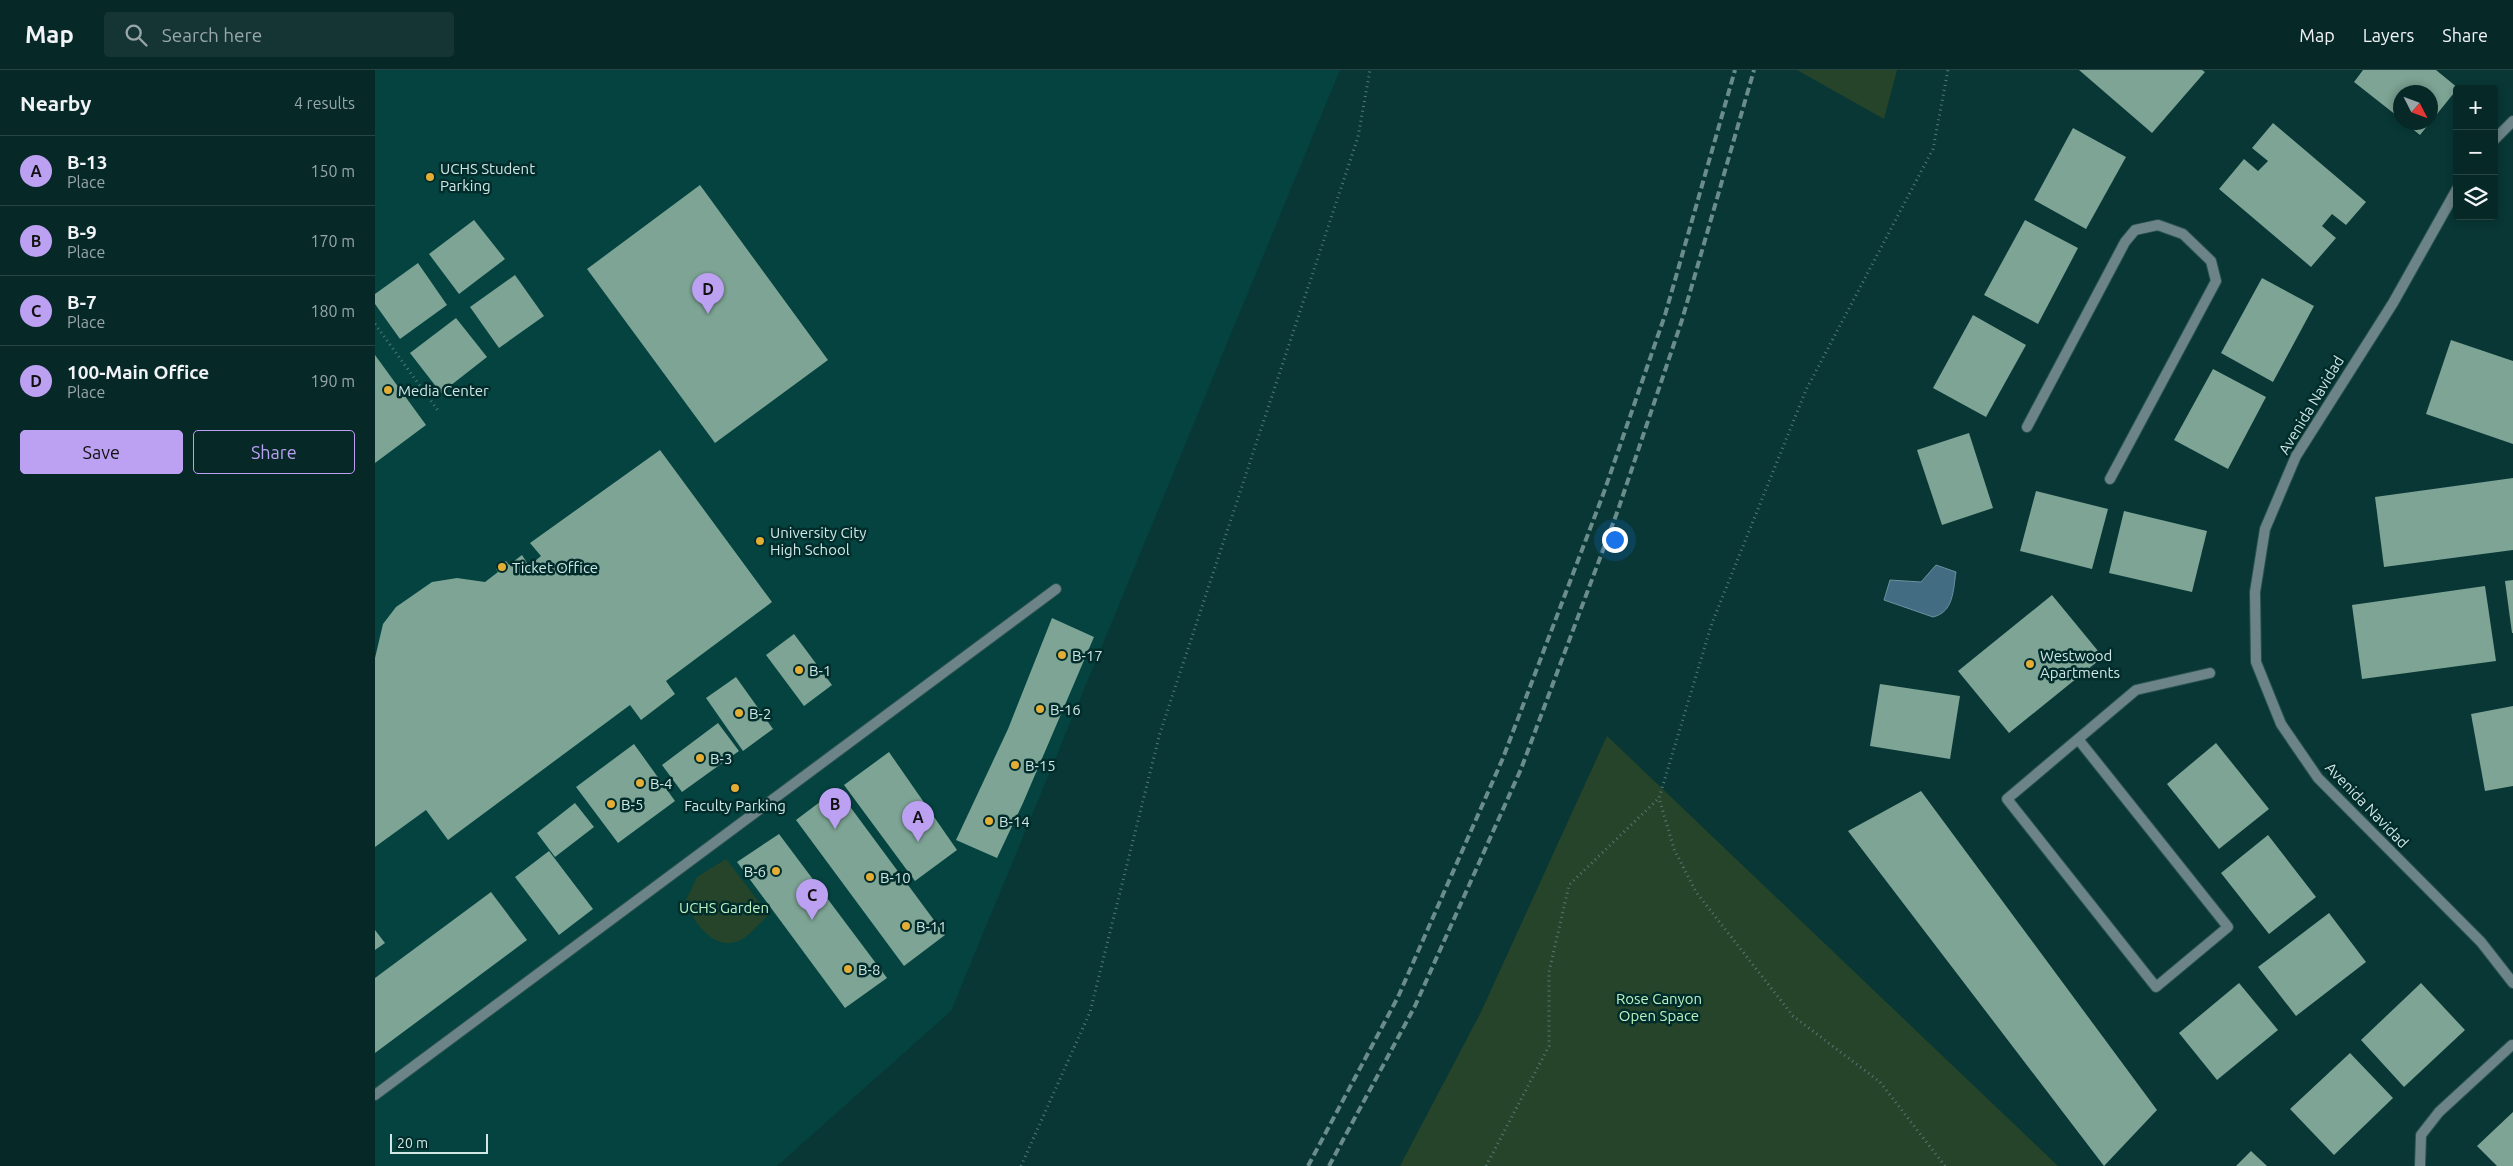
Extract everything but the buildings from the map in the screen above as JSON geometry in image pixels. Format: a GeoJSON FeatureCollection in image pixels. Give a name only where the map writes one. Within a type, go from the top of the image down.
{"type":"FeatureCollection","features":[{"type":"Feature","properties":{"kind":"street"},"geometry":{"type":"LineString","coordinates":[[2498,136],[2513,121]]}},
{"type":"Feature","properties":{"kind":"street","name":"Avenida Navidad"},"geometry":{"type":"LineString","coordinates":[[2453,196],[2393,303],[2296,456],[2288,474],[2265,529],[2255,592],[2256,662],[2281,724],[2318,778],[2481,942],[2513,983]]}},
{"type":"Feature","properties":{"kind":"street"},"geometry":{"type":"LineString","coordinates":[[2027,426],[2125,242],[2135,230],[2158,225],[2183,234],[2211,261],[2216,281],[2110,479]]}},
{"type":"Feature","properties":{"kind":"street"},"geometry":{"type":"LineString","coordinates":[[375,1095],[1056,589]]}},
{"type":"Feature","properties":{"kind":"street"},"geometry":{"type":"LineString","coordinates":[[2078,739],[2228,927],[2156,987],[2007,799],[2078,739],[2136,690],[2210,674]]}},
{"type":"Feature","properties":{"kind":"street"},"geometry":{"type":"LineString","coordinates":[[2420,1166],[2421,1135],[2439,1112],[2512,1044]]}},
{"type":"Feature","properties":{"kind":"path"},"geometry":{"type":"LineString","coordinates":[[1021,1166],[1090,1012],[1160,734],[1357,137],[1370,70]]}},
{"type":"Feature","properties":{"kind":"path"},"geometry":{"type":"LineString","coordinates":[[1486,1166],[1549,1046],[1549,972],[1569,885],[1659,798],[1712,623],[1806,390],[1933,149],[1948,70]]}},
{"type":"Feature","properties":{"kind":"path"},"geometry":{"type":"LineString","coordinates":[[375,324],[439,412]]}},
{"type":"Feature","properties":{"kind":"path"},"geometry":{"type":"LineString","coordinates":[[1659,798],[1674,849],[1696,892],[1793,1016],[1879,1082],[1945,1166]]}},
{"type":"Feature","properties":{"kind":"shaded area","name":"University City High School"},"geometry":{"type":"Polygon","coordinates":[[[375,70],[1340,70],[951,1011],[777,1166],[375,1166],[375,70]]]}},
{"type":"Feature","properties":{"kind":"green space"},"geometry":{"type":"Polygon","coordinates":[[[1797,70],[1897,70],[1884,119],[1797,70]]]}},
{"type":"Feature","properties":{"kind":"green space","name":"Rose Canyon Open Space"},"geometry":{"type":"Polygon","coordinates":[[[1607,736],[2058,1166],[1400,1166],[1481,1012],[1607,736]]]}},
{"type":"Feature","properties":{"kind":"green space","name":"UCHS Garden"},"geometry":{"type":"Polygon","coordinates":[[[726,859],[769,915],[745,938],[727,943],[711,937],[705,932],[693,917],[685,902],[697,877],[726,859]]]}},
{"type":"Feature","properties":{"kind":"water"},"geometry":{"type":"Polygon","coordinates":[[[1936,565],[1956,572],[1949,605],[1940,614],[1933,617],[1884,600],[1890,580],[1921,582],[1936,565]]]}},
{"type":"Feature","properties":{"kind":"railway"},"geometry":{"type":"LineString","coordinates":[[1308,1166],[1398,997],[1503,758],[1604,492],[1665,315],[1735,70]]}},
{"type":"Feature","properties":{"kind":"railway"},"geometry":{"type":"LineString","coordinates":[[1329,1166],[1415,1006],[1521,769],[1618,510],[1682,320],[1754,70]]}},
{"type":"Feature","properties":{"kind":"place","name":"UCHS Student Parking"},"geometry":{"type":"Point","coordinates":[430,177]}},
{"type":"Feature","properties":{"kind":"place","name":"100-Main Office"},"geometry":{"type":"Point","coordinates":[708,314]}},
{"type":"Feature","properties":{"kind":"place","name":"Media Center"},"geometry":{"type":"Point","coordinates":[388,390]}},
{"type":"Feature","properties":{"kind":"place","name":"University City High School"},"geometry":{"type":"Point","coordinates":[760,541]}},
{"type":"Feature","properties":{"kind":"place","name":"Ticket Office"},"geometry":{"type":"Point","coordinates":[502,567]}},
{"type":"Feature","properties":{"kind":"place","name":"B-17"},"geometry":{"type":"Point","coordinates":[1062,655]}},
{"type":"Feature","properties":{"kind":"place","name":"Westwood Apartments"},"geometry":{"type":"Point","coordinates":[2030,664]}},
{"type":"Feature","properties":{"kind":"place","name":"B-1"},"geometry":{"type":"Point","coordinates":[799,670]}},
{"type":"Feature","properties":{"kind":"place","name":"B-16"},"geometry":{"type":"Point","coordinates":[1040,709]}},
{"type":"Feature","properties":{"kind":"place","name":"B-2"},"geometry":{"type":"Point","coordinates":[739,713]}},
{"type":"Feature","properties":{"kind":"place","name":"B-3"},"geometry":{"type":"Point","coordinates":[700,758]}},
{"type":"Feature","properties":{"kind":"place","name":"B-15"},"geometry":{"type":"Point","coordinates":[1015,765]}},
{"type":"Feature","properties":{"kind":"place","name":"B-4"},"geometry":{"type":"Point","coordinates":[640,783]}},
{"type":"Feature","properties":{"kind":"place","name":"Faculty Parking"},"geometry":{"type":"Point","coordinates":[735,788]}},
{"type":"Feature","properties":{"kind":"place","name":"B-5"},"geometry":{"type":"Point","coordinates":[611,804]}},
{"type":"Feature","properties":{"kind":"place","name":"B-14"},"geometry":{"type":"Point","coordinates":[989,821]}},
{"type":"Feature","properties":{"kind":"place","name":"B-9"},"geometry":{"type":"Point","coordinates":[835,829]}},
{"type":"Feature","properties":{"kind":"place","name":"B-13"},"geometry":{"type":"Point","coordinates":[918,842]}},
{"type":"Feature","properties":{"kind":"place","name":"B-6"},"geometry":{"type":"Point","coordinates":[776,871]}},
{"type":"Feature","properties":{"kind":"place","name":"B-10"},"geometry":{"type":"Point","coordinates":[870,877]}},
{"type":"Feature","properties":{"kind":"place","name":"B-7"},"geometry":{"type":"Point","coordinates":[812,920]}},
{"type":"Feature","properties":{"kind":"place","name":"B-11"},"geometry":{"type":"Point","coordinates":[906,926]}},
{"type":"Feature","properties":{"kind":"place","name":"B-8"},"geometry":{"type":"Point","coordinates":[848,969]}}]}
